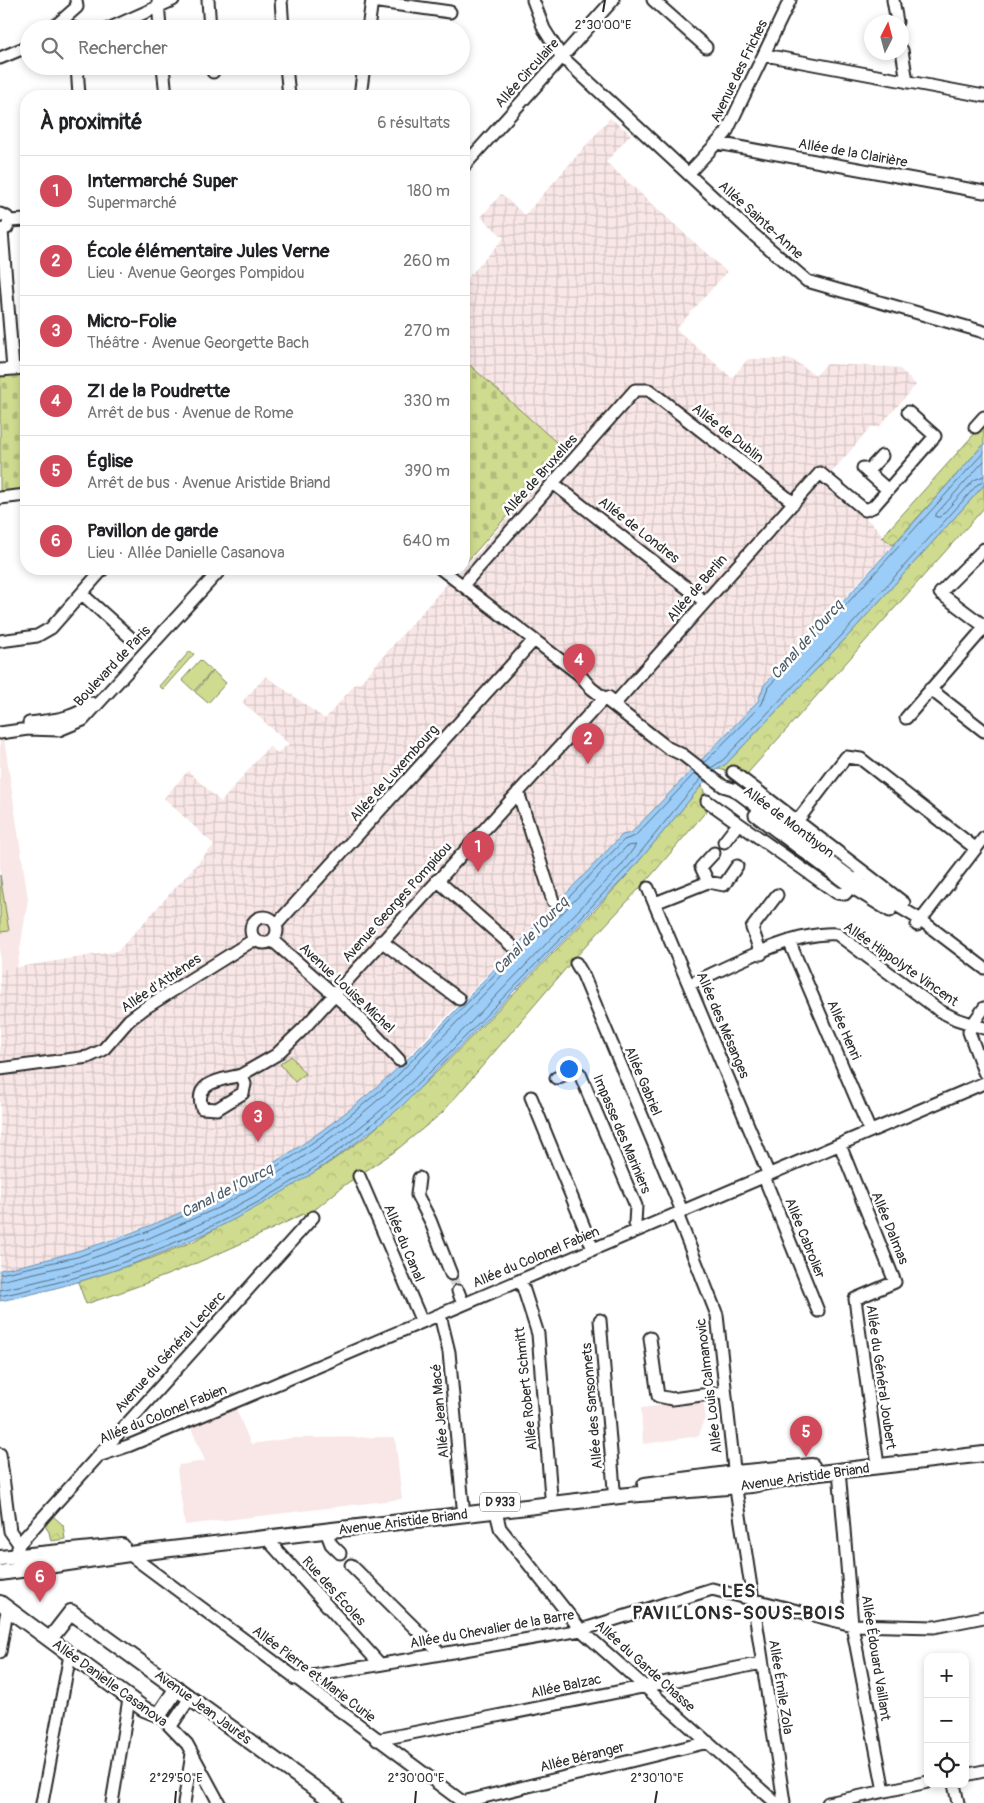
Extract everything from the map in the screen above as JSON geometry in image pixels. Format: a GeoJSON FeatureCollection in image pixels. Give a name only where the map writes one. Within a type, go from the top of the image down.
{"type":"FeatureCollection","features":[{"type":"Feature","properties":{"kind":"main road","name":"Avenue Aristide Briand"},"geometry":{"type":"LineString","coordinates":[[0,1558],[18,1550],[147,1543],[614,1489],[734,1473],[984,1446]]}},
{"type":"Feature","properties":{"kind":"main road","name":"Avenue Aristide Briand"},"geometry":{"type":"LineString","coordinates":[[5,1573],[129,1554],[644,1494],[736,1487],[839,1470],[984,1454]]}},
{"type":"Feature","properties":{"kind":"main road"},"geometry":{"type":"LineString","coordinates":[[5,1573],[18,1550]]}},
{"type":"Feature","properties":{"kind":"main road","name":"Allée Danielle Casanova"},"geometry":{"type":"LineString","coordinates":[[2,1601],[42,1627],[62,1624]]}},
{"type":"Feature","properties":{"kind":"main road","name":"Allée Danielle Casanova"},"geometry":{"type":"LineString","coordinates":[[2,1601],[70,1655],[144,1709],[159,1715]]}},
{"type":"Feature","properties":{"kind":"main road","name":"Avenue Jean Jaurès"},"geometry":{"type":"LineString","coordinates":[[62,1624],[71,1612],[335,1803]]}},
{"type":"Feature","properties":{"kind":"main road"},"geometry":{"type":"LineString","coordinates":[[50,1639],[62,1624]]}},
{"type":"Feature","properties":{"kind":"main road"},"geometry":{"type":"LineString","coordinates":[[159,1715],[177,1688]]}},
{"type":"Feature","properties":{"kind":"street"},"geometry":{"type":"LineString","coordinates":[[62,20],[77,7],[76,0]]}},
{"type":"Feature","properties":{"kind":"street"},"geometry":{"type":"LineString","coordinates":[[125,20],[158,3],[173,0]]}},
{"type":"Feature","properties":{"kind":"street"},"geometry":{"type":"LineString","coordinates":[[208,0],[209,20]]}},
{"type":"Feature","properties":{"kind":"street"},"geometry":{"type":"LineString","coordinates":[[281,0],[282,20]]}},
{"type":"Feature","properties":{"kind":"street"},"geometry":{"type":"LineString","coordinates":[[369,20],[372,0],[450,12]]}},
{"type":"Feature","properties":{"kind":"street","name":"Allée Sainte-Anne"},"geometry":{"type":"LineString","coordinates":[[533,0],[544,30],[561,56],[754,235],[807,281],[984,332]]}},
{"type":"Feature","properties":{"kind":"street","name":"Allée Circulaire"},"geometry":{"type":"LineString","coordinates":[[470,159],[613,0]]}},
{"type":"Feature","properties":{"kind":"street"},"geometry":{"type":"LineString","coordinates":[[653,0],[706,47]]}},
{"type":"Feature","properties":{"kind":"street","name":"Avenue des Friches"},"geometry":{"type":"LineString","coordinates":[[688,174],[726,133],[765,56],[790,0]]}},
{"type":"Feature","properties":{"kind":"street"},"geometry":{"type":"LineString","coordinates":[[893,0],[896,15]]}},
{"type":"Feature","properties":{"kind":"street"},"geometry":{"type":"LineString","coordinates":[[158,3],[159,20]]}},
{"type":"Feature","properties":{"kind":"street"},"geometry":{"type":"LineString","coordinates":[[0,58],[20,51]]}},
{"type":"Feature","properties":{"kind":"street"},"geometry":{"type":"LineString","coordinates":[[765,56],[984,96]]}},
{"type":"Feature","properties":{"kind":"street"},"geometry":{"type":"LineString","coordinates":[[904,60],[907,82]]}},
{"type":"Feature","properties":{"kind":"street"},"geometry":{"type":"LineString","coordinates":[[78,75],[79,90]]}},
{"type":"Feature","properties":{"kind":"street"},"geometry":{"type":"LineString","coordinates":[[165,75],[166,90]]}},
{"type":"Feature","properties":{"kind":"street"},"geometry":{"type":"LineString","coordinates":[[287,75],[288,90]]}},
{"type":"Feature","properties":{"kind":"street"},"geometry":{"type":"LineString","coordinates":[[361,90],[363,75]]}},
{"type":"Feature","properties":{"kind":"street","name":"Allée de la Clairière"},"geometry":{"type":"LineString","coordinates":[[716,143],[984,192]]}},
{"type":"Feature","properties":{"kind":"street"},"geometry":{"type":"LineString","coordinates":[[13,369],[3,224],[20,221]]}},
{"type":"Feature","properties":{"kind":"street"},"geometry":{"type":"LineString","coordinates":[[0,370],[20,368]]}},
{"type":"Feature","properties":{"kind":"street","name":"Allée de Bruxelles"},"geometry":{"type":"LineString","coordinates":[[463,585],[635,390],[642,388]]}},
{"type":"Feature","properties":{"kind":"street","name":"Allée de Dublin"},"geometry":{"type":"LineString","coordinates":[[642,388],[649,390],[794,503]]}},
{"type":"Feature","properties":{"kind":"street"},"geometry":{"type":"LineString","coordinates":[[882,456],[865,470],[888,490],[935,436],[908,412]]}},
{"type":"Feature","properties":{"kind":"street"},"geometry":{"type":"LineString","coordinates":[[975,427],[984,417]]}},
{"type":"Feature","properties":{"kind":"street","name":"Allée de Berlin"},"geometry":{"type":"LineString","coordinates":[[618,700],[820,473],[865,510],[873,507],[888,490]]}},
{"type":"Feature","properties":{"kind":"street","name":"Allée de Londres"},"geometry":{"type":"LineString","coordinates":[[553,483],[705,602]]}},
{"type":"Feature","properties":{"kind":"street"},"geometry":{"type":"LineString","coordinates":[[0,498],[20,496]]}},
{"type":"Feature","properties":{"kind":"street"},"geometry":{"type":"LineString","coordinates":[[906,718],[984,627],[940,593],[984,549]]}},
{"type":"Feature","properties":{"kind":"street"},"geometry":{"type":"LineString","coordinates":[[0,641],[37,636],[50,628],[99,575]]}},
{"type":"Feature","properties":{"kind":"street","name":"Boulevard de Paris"},"geometry":{"type":"LineString","coordinates":[[0,727],[68,717],[86,708],[207,575]]}},
{"type":"Feature","properties":{"kind":"street","name":"Boulevard de Paris"},"geometry":{"type":"LineString","coordinates":[[0,733],[28,729],[59,730],[83,720],[216,575]]}},
{"type":"Feature","properties":{"kind":"street"},"geometry":{"type":"LineString","coordinates":[[449,575],[580,675],[600,686],[673,742],[685,757]]}},
{"type":"Feature","properties":{"kind":"street"},"geometry":{"type":"LineString","coordinates":[[82,594],[132,640]]}},
{"type":"Feature","properties":{"kind":"street","name":"Allée de Luxembourg"},"geometry":{"type":"LineString","coordinates":[[276,925],[534,640]]}},
{"type":"Feature","properties":{"kind":"street"},"geometry":{"type":"LineString","coordinates":[[580,675],[591,688],[668,748],[685,757]]}},
{"type":"Feature","properties":{"kind":"street"},"geometry":{"type":"LineString","coordinates":[[591,688],[598,689],[614,702],[618,700]]}},
{"type":"Feature","properties":{"kind":"street"},"geometry":{"type":"LineString","coordinates":[[930,689],[984,731]]}},
{"type":"Feature","properties":{"kind":"street","name":"Avenue Georges Pompidou"},"geometry":{"type":"LineString","coordinates":[[241,1074],[276,1055],[303,1029],[604,698]]}},
{"type":"Feature","properties":{"kind":"street","name":"Allée de Monthyon"},"geometry":{"type":"LineString","coordinates":[[685,757],[723,786],[733,789],[853,884],[948,940],[984,968]]}},
{"type":"Feature","properties":{"kind":"street"},"geometry":{"type":"LineString","coordinates":[[798,820],[846,757],[862,759],[976,848]]}},
{"type":"Feature","properties":{"kind":"street","name":"Allée de Monthyon"},"geometry":{"type":"LineString","coordinates":[[734,772],[915,911],[918,923]]}},
{"type":"Feature","properties":{"kind":"street"},"geometry":{"type":"LineString","coordinates":[[518,792],[553,901]]}},
{"type":"Feature","properties":{"kind":"street","name":"Allée de Monthyon"},"geometry":{"type":"LineString","coordinates":[[707,802],[837,893],[846,894],[853,884]]}},
{"type":"Feature","properties":{"kind":"street"},"geometry":{"type":"LineString","coordinates":[[724,842],[738,824]]}},
{"type":"Feature","properties":{"kind":"street"},"geometry":{"type":"LineString","coordinates":[[918,923],[984,838]]}},
{"type":"Feature","properties":{"kind":"street"},"geometry":{"type":"LineString","coordinates":[[708,882],[701,867],[714,853]]}},
{"type":"Feature","properties":{"kind":"street"},"geometry":{"type":"LineString","coordinates":[[655,903],[708,882],[724,885],[737,866]]}},
{"type":"Feature","properties":{"kind":"street"},"geometry":{"type":"LineString","coordinates":[[853,884],[864,872]]}},
{"type":"Feature","properties":{"kind":"street"},"geometry":{"type":"LineString","coordinates":[[437,880],[511,946]]}},
{"type":"Feature","properties":{"kind":"street","name":"Allée des Mésanges"},"geometry":{"type":"LineString","coordinates":[[648,888],[690,984],[767,1176]]}},
{"type":"Feature","properties":{"kind":"street"},"geometry":{"type":"LineString","coordinates":[[761,954],[752,928],[777,895]]}},
{"type":"Feature","properties":{"kind":"street"},"geometry":{"type":"LineString","coordinates":[[266,918],[276,925],[276,934],[272,940],[265,943],[254,939],[252,926],[257,919],[266,918]]}},
{"type":"Feature","properties":{"kind":"street","name":"Allée Hippolyte Vincent"},"geometry":{"type":"LineString","coordinates":[[690,984],[789,941],[818,933],[836,934],[940,1011],[972,1025],[984,1028]]}},
{"type":"Feature","properties":{"kind":"street","name":"Allée d'Athènes"},"geometry":{"type":"LineString","coordinates":[[0,1069],[88,1057],[103,1050],[129,1020],[145,1008],[254,939]]}},
{"type":"Feature","properties":{"kind":"street","name":"Avenue Louise Michel"},"geometry":{"type":"LineString","coordinates":[[272,940],[356,1013],[399,1060]]}},
{"type":"Feature","properties":{"kind":"street"},"geometry":{"type":"LineString","coordinates":[[381,941],[459,999]]}},
{"type":"Feature","properties":{"kind":"street","name":"Allée Henri"},"geometry":{"type":"LineString","coordinates":[[789,941],[870,1131]]}},
{"type":"Feature","properties":{"kind":"street","name":"Allée Gabriel"},"geometry":{"type":"LineString","coordinates":[[576,963],[583,975],[679,1212]]}},
{"type":"Feature","properties":{"kind":"street"},"geometry":{"type":"LineString","coordinates":[[984,1008],[969,1032],[984,1072]]}},
{"type":"Feature","properties":{"kind":"street","name":"Impasse des Mariniers"},"geometry":{"type":"LineString","coordinates":[[556,1078],[574,1071],[580,1074],[636,1206],[635,1223],[638,1230]]}},
{"type":"Feature","properties":{"kind":"street","name":"Allée du Colonel Fabien"},"geometry":{"type":"LineString","coordinates":[[98,1456],[128,1446],[521,1281],[984,1083]]}},
{"type":"Feature","properties":{"kind":"street"},"geometry":{"type":"LineString","coordinates":[[531,1097],[593,1249]]}},
{"type":"Feature","properties":{"kind":"street","name":"Allée Dalmas"},"geometry":{"type":"LineString","coordinates":[[840,1145],[895,1282],[855,1299]]}},
{"type":"Feature","properties":{"kind":"street","name":"Allée du Canal"},"geometry":{"type":"LineString","coordinates":[[359,1176],[422,1322]]}},
{"type":"Feature","properties":{"kind":"street","name":"Allée Cabrolier"},"geometry":{"type":"LineString","coordinates":[[767,1176],[818,1311]]}},
{"type":"Feature","properties":{"kind":"street"},"geometry":{"type":"LineString","coordinates":[[419,1178],[417,1195],[430,1220],[435,1238],[451,1274]]}},
{"type":"Feature","properties":{"kind":"street","name":"Allée Louis Calmanovic"},"geometry":{"type":"LineString","coordinates":[[679,1212],[717,1315],[736,1487]]}},
{"type":"Feature","properties":{"kind":"street","name":"Avenue du Général Leclerc"},"geometry":{"type":"LineString","coordinates":[[18,1550],[98,1456],[313,1217]]}},
{"type":"Feature","properties":{"kind":"street","name":"Allée Robert Schmitt"},"geometry":{"type":"LineString","coordinates":[[521,1281],[538,1334],[551,1496]]}},
{"type":"Feature","properties":{"kind":"street"},"geometry":{"type":"LineString","coordinates":[[458,1290],[463,1304]]}},
{"type":"Feature","properties":{"kind":"street","name":"Allée du Général Joubert"},"geometry":{"type":"LineString","coordinates":[[855,1299],[877,1458]]}},
{"type":"Feature","properties":{"kind":"street","name":"Allée Jean Macé"},"geometry":{"type":"LineString","coordinates":[[440,1315],[449,1352],[463,1506]]}},
{"type":"Feature","properties":{"kind":"street","name":"Allée des Sansonnets"},"geometry":{"type":"LineString","coordinates":[[600,1320],[614,1489]]}},
{"type":"Feature","properties":{"kind":"street"},"geometry":{"type":"LineString","coordinates":[[650,1338],[658,1396],[672,1399],[724,1392]]}},
{"type":"Feature","properties":{"kind":"street"},"geometry":{"type":"LineString","coordinates":[[0,1454],[10,1531],[18,1550]]}},
{"type":"Feature","properties":{"kind":"street","name":"Allée Édouard Vaillant"},"geometry":{"type":"LineString","coordinates":[[839,1470],[852,1625],[884,1791]]}},
{"type":"Feature","properties":{"kind":"street","name":"Allée Émile Zola"},"geometry":{"type":"LineString","coordinates":[[736,1487],[783,1803]]}},
{"type":"Feature","properties":{"kind":"street","name":"Allée du Garde Chasse"},"geometry":{"type":"LineString","coordinates":[[496,1512],[500,1528],[581,1630],[642,1686],[783,1803]]}},
{"type":"Feature","properties":{"kind":"street"},"geometry":{"type":"LineString","coordinates":[[326,1531],[331,1544],[340,1553]]}},
{"type":"Feature","properties":{"kind":"street","name":"Rue des Écoles"},"geometry":{"type":"LineString","coordinates":[[266,1538],[379,1663]]}},
{"type":"Feature","properties":{"kind":"street"},"geometry":{"type":"LineString","coordinates":[[147,1568],[148,1552]]}},
{"type":"Feature","properties":{"kind":"street","name":"Allée Pierre et Marie Curie"},"geometry":{"type":"LineString","coordinates":[[129,1554],[377,1740],[464,1802]]}},
{"type":"Feature","properties":{"kind":"street"},"geometry":{"type":"LineString","coordinates":[[351,1565],[440,1653]]}},
{"type":"Feature","properties":{"kind":"street","name":"Allée du Chevalier de la Barre"},"geometry":{"type":"LineString","coordinates":[[295,1679],[379,1663],[581,1630],[712,1589],[852,1625],[934,1627],[984,1617]]}},
{"type":"Feature","properties":{"kind":"street"},"geometry":{"type":"LineString","coordinates":[[0,1652],[6,1616],[2,1601]]}},
{"type":"Feature","properties":{"kind":"street"},"geometry":{"type":"LineString","coordinates":[[42,1803],[70,1655]]}},
{"type":"Feature","properties":{"kind":"street","name":"Allée Balzac"},"geometry":{"type":"LineString","coordinates":[[377,1740],[762,1663]]}},
{"type":"Feature","properties":{"kind":"street"},"geometry":{"type":"LineString","coordinates":[[171,1726],[190,1698]]}},
{"type":"Feature","properties":{"kind":"street"},"geometry":{"type":"LineString","coordinates":[[112,1803],[128,1705],[132,1700]]}},
{"type":"Feature","properties":{"kind":"street","name":"Allée Danielle Casanova"},"geometry":{"type":"LineString","coordinates":[[159,1715],[187,1744],[219,1803]]}},
{"type":"Feature","properties":{"kind":"street","name":"Allée Béranger"},"geometry":{"type":"LineString","coordinates":[[464,1802],[708,1742]]}},
{"type":"Feature","properties":{"kind":"street"},"geometry":{"type":"LineString","coordinates":[[184,1803],[192,1754]]}},
{"type":"Feature","properties":{"kind":"street"},"geometry":{"type":"LineString","coordinates":[[969,1774],[984,1772]]}},
{"type":"Feature","properties":{"kind":"street"},"geometry":{"type":"LineString","coordinates":[[828,1803],[873,1799],[884,1791],[924,1783]]}},
{"type":"Feature","properties":{"kind":"street"},"geometry":{"type":"LineString","coordinates":[[955,1788],[958,1803]]}},
{"type":"Feature","properties":{"kind":"shaded area"},"geometry":{"type":"Polygon","coordinates":[[[610,118],[631,134],[606,162],[727,272],[676,329],[732,378],[748,359],[791,359],[816,375],[827,364],[900,369],[916,385],[879,427],[871,427],[824,481],[879,530],[882,537],[893,545],[764,685],[758,700],[631,833],[622,835],[389,1076],[339,1118],[290,1153],[249,1178],[180,1214],[75,1252],[0,1270],[0,970],[118,951],[214,845],[164,798],[188,771],[221,802],[269,746],[277,753],[289,744],[242,702],[266,676],[325,719],[357,682],[359,684],[445,586],[457,575],[470,575],[470,562],[565,450],[470,365],[470,275],[504,238],[481,217],[501,194],[525,215],[610,118]]]}},
{"type":"Feature","properties":{"kind":"shaded area"},"geometry":{"type":"Polygon","coordinates":[[[4,738],[28,899],[17,968],[0,970],[0,739],[4,738]]]}},
{"type":"Feature","properties":{"kind":"shaded area"},"geometry":{"type":"Polygon","coordinates":[[[703,1400],[706,1420],[703,1421],[699,1436],[643,1444],[641,1408],[703,1400]]]}},
{"type":"Feature","properties":{"kind":"shaded area"},"geometry":{"type":"Polygon","coordinates":[[[236,1409],[251,1444],[293,1438],[395,1437],[402,1499],[185,1525],[177,1470],[179,1465],[205,1461],[191,1428],[236,1409]]]}},
{"type":"Feature","properties":{"kind":"green space"},"geometry":{"type":"Polygon","coordinates":[[[470,365],[565,450],[470,558],[470,365]]]}},
{"type":"Feature","properties":{"kind":"green space"},"geometry":{"type":"Polygon","coordinates":[[[20,373],[20,491],[0,493],[0,375],[20,373]]]}},
{"type":"Feature","properties":{"kind":"green space"},"geometry":{"type":"Polygon","coordinates":[[[984,423],[984,444],[893,545],[882,537],[984,423]]]}},
{"type":"Feature","properties":{"kind":"green space"},"geometry":{"type":"Polygon","coordinates":[[[984,485],[984,508],[746,775],[718,769],[726,764],[847,637],[984,485]]]}},
{"type":"Feature","properties":{"kind":"green space"},"geometry":{"type":"Polygon","coordinates":[[[190,651],[194,654],[163,689],[159,686],[190,651]]]}},
{"type":"Feature","properties":{"kind":"green space"},"geometry":{"type":"Polygon","coordinates":[[[200,660],[212,671],[194,691],[182,680],[200,660]]]}},
{"type":"Feature","properties":{"kind":"green space"},"geometry":{"type":"Polygon","coordinates":[[[213,671],[226,683],[208,703],[195,692],[213,671]]]}},
{"type":"Feature","properties":{"kind":"green space"},"geometry":{"type":"Polygon","coordinates":[[[702,785],[709,808],[650,877],[574,959],[442,1113],[394,1152],[346,1184],[306,1217],[303,1214],[196,1263],[142,1285],[86,1304],[78,1282],[152,1258],[194,1241],[323,1167],[367,1136],[439,1070],[597,908],[629,873],[702,785]]]}},
{"type":"Feature","properties":{"kind":"green space"},"geometry":{"type":"Polygon","coordinates":[[[0,875],[9,931],[0,932],[0,875]]]}},
{"type":"Feature","properties":{"kind":"green space"},"geometry":{"type":"Polygon","coordinates":[[[291,1056],[305,1074],[295,1082],[280,1064],[291,1056]]]}},
{"type":"Feature","properties":{"kind":"green space"},"geometry":{"type":"Polygon","coordinates":[[[53,1516],[63,1525],[65,1539],[51,1541],[45,1526],[53,1516]]]}},
{"type":"Feature","properties":{"kind":"water","name":"Canal de l'Ourcq"},"geometry":{"type":"Polygon","coordinates":[[[984,444],[984,485],[847,637],[726,764],[718,769],[702,785],[629,873],[403,1105],[358,1141],[311,1174],[264,1203],[214,1229],[163,1252],[111,1272],[56,1288],[0,1301],[0,1270],[54,1258],[106,1242],[208,1200],[256,1174],[302,1144],[347,1112],[389,1076],[437,1030],[622,835],[631,833],[758,701],[764,685],[823,624],[984,444]]]}},
{"type":"Feature","properties":{"kind":"tunnel"},"geometry":{"type":"LineString","coordinates":[[451,1274],[458,1291]]}},
{"type":"Feature","properties":{"kind":"place","name":"ZI de la Poudrette"},"geometry":{"type":"Point","coordinates":[579,685]}},
{"type":"Feature","properties":{"kind":"place","name":"École élémentaire Jules Verne"},"geometry":{"type":"Point","coordinates":[588,764]}},
{"type":"Feature","properties":{"kind":"place","name":"Intermarché Super"},"geometry":{"type":"Point","coordinates":[478,872]}},
{"type":"Feature","properties":{"kind":"place","name":"Micro-Folie"},"geometry":{"type":"Point","coordinates":[258,1142]}},
{"type":"Feature","properties":{"kind":"place","name":"Église"},"geometry":{"type":"Point","coordinates":[806,1457]}},
{"type":"Feature","properties":{"kind":"place","name":"Pavillon de garde"},"geometry":{"type":"Point","coordinates":[40,1602]}},
{"type":"Feature","properties":{"kind":"district","name":"LES PAVILLONS-SOUS-BOIS"},"geometry":{"type":"Point","coordinates":[739,1602]}}]}
